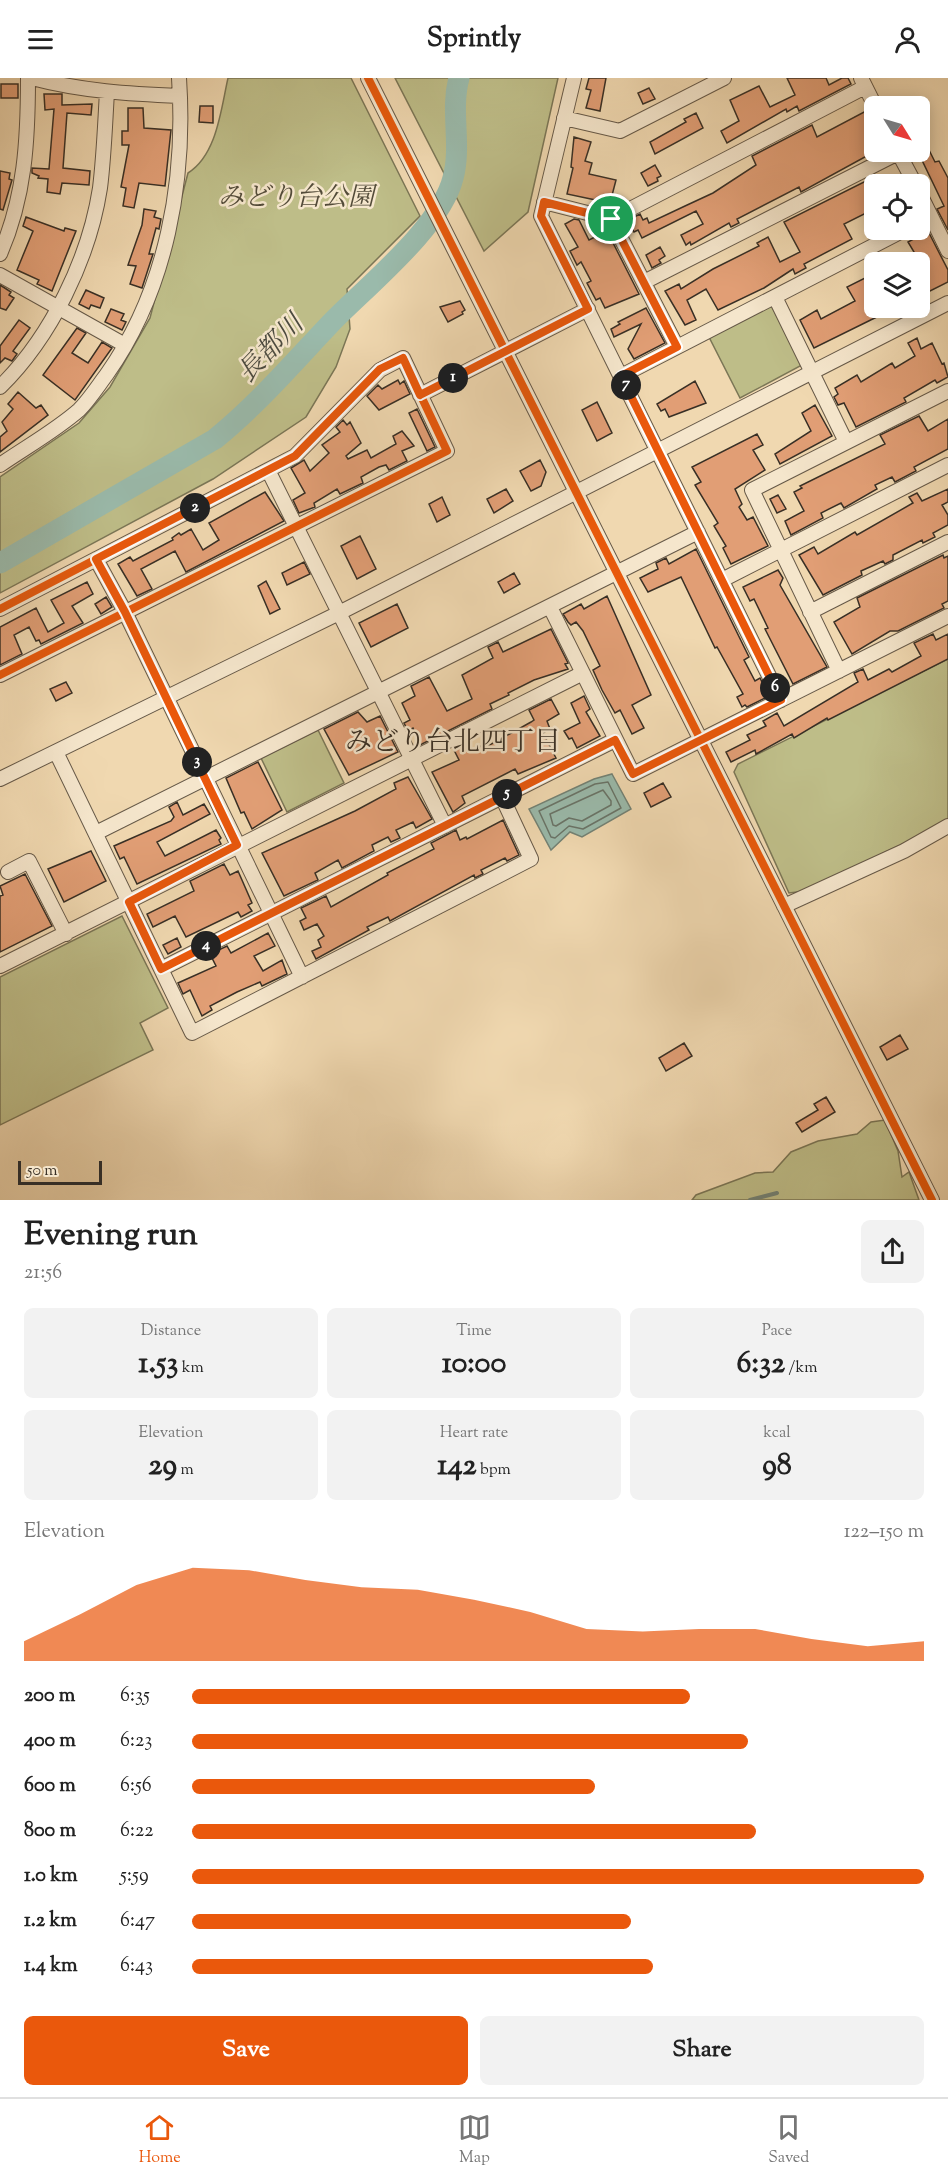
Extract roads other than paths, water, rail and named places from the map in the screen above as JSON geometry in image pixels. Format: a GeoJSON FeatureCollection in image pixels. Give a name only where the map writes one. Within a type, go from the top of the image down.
{"type":"FeatureCollection","features":[{"type":"Feature","properties":{"kind":"street"},"geometry":{"type":"LineString","coordinates":[[0,254],[14,221],[23,184],[29,125],[30,78],[60,86],[107,92],[180,96]]}},
{"type":"Feature","properties":{"kind":"street"},"geometry":{"type":"LineString","coordinates":[[0,465],[79,409],[125,345],[146,300],[169,229],[180,167],[182,132],[179,78]]}},
{"type":"Feature","properties":{"kind":"street"},"geometry":{"type":"LineString","coordinates":[[368,78],[932,1200]]}},
{"type":"Feature","properties":{"kind":"street"},"geometry":{"type":"LineString","coordinates":[[574,78],[541,216],[781,700]]}},
{"type":"Feature","properties":{"kind":"street"},"geometry":{"type":"LineString","coordinates":[[564,118],[620,131],[724,78]]}},
{"type":"Feature","properties":{"kind":"street"},"geometry":{"type":"LineString","coordinates":[[544,202],[611,219],[863,82],[870,96]]}},
{"type":"Feature","properties":{"kind":"street"},"geometry":{"type":"LineString","coordinates":[[0,387],[35,345],[58,308],[83,252],[97,203],[103,163],[107,92]]}},
{"type":"Feature","properties":{"kind":"street"},"geometry":{"type":"LineString","coordinates":[[644,282],[878,162]]}},
{"type":"Feature","properties":{"kind":"street"},"geometry":{"type":"LineString","coordinates":[[611,219],[677,347]]}},
{"type":"Feature","properties":{"kind":"street"},"geometry":{"type":"LineString","coordinates":[[930,226],[948,251]]}},
{"type":"Feature","properties":{"kind":"street"},"geometry":{"type":"LineString","coordinates":[[621,376],[885,240]]}},
{"type":"Feature","properties":{"kind":"street"},"geometry":{"type":"LineString","coordinates":[[0,275],[125,345]]}},
{"type":"Feature","properties":{"kind":"street"},"geometry":{"type":"LineString","coordinates":[[775,297],[846,442]]}},
{"type":"Feature","properties":{"kind":"street"},"geometry":{"type":"LineString","coordinates":[[0,779],[339,613],[948,303]]}},
{"type":"Feature","properties":{"kind":"street"},"geometry":{"type":"LineString","coordinates":[[420,395],[588,309]]}},
{"type":"Feature","properties":{"kind":"street"},"geometry":{"type":"LineString","coordinates":[[0,609],[295,456],[380,369],[403,358],[447,451],[0,675]]}},
{"type":"Feature","properties":{"kind":"street"},"geometry":{"type":"LineString","coordinates":[[839,671],[752,490],[948,391]]}},
{"type":"Feature","properties":{"kind":"street"},"geometry":{"type":"LineString","coordinates":[[722,580],[948,465]]}},
{"type":"Feature","properties":{"kind":"street"},"geometry":{"type":"LineString","coordinates":[[268,470],[445,826]]}},
{"type":"Feature","properties":{"kind":"street"},"geometry":{"type":"LineString","coordinates":[[96,833],[698,532]]}},
{"type":"Feature","properties":{"kind":"street"},"geometry":{"type":"LineString","coordinates":[[810,612],[948,542]]}},
{"type":"Feature","properties":{"kind":"street"},"geometry":{"type":"LineString","coordinates":[[96,559],[125,612],[302,977]]}},
{"type":"Feature","properties":{"kind":"street"},"geometry":{"type":"LineString","coordinates":[[550,607],[581,674],[633,774],[948,616]]}},
{"type":"Feature","properties":{"kind":"street"},"geometry":{"type":"LineString","coordinates":[[0,966],[581,674]]}},
{"type":"Feature","properties":{"kind":"street"},"geometry":{"type":"LineString","coordinates":[[161,969],[615,740]]}},
{"type":"Feature","properties":{"kind":"street"},"geometry":{"type":"LineString","coordinates":[[56,752],[192,1034],[531,859],[502,797]]}},
{"type":"Feature","properties":{"kind":"street"},"geometry":{"type":"LineString","coordinates":[[784,906],[904,851],[948,826]]}},
{"type":"Feature","properties":{"kind":"street"},"geometry":{"type":"LineString","coordinates":[[8,872],[29,861],[66,934]]}},
{"type":"Feature","properties":{"kind":"water"},"geometry":{"type":"Polygon","coordinates":[[[612,774],[631,809],[582,837],[570,832],[551,850],[529,809],[594,779],[612,774]]]}},
{"type":"Feature","properties":{"kind":"waterway","name":"長都川"},"geometry":{"type":"LineString","coordinates":[[0,563],[215,439],[261,397],[331,323],[419,236],[446,197],[453,178],[459,78]]}},
{"type":"Feature","properties":{"kind":"waterway"},"geometry":{"type":"LineString","coordinates":[[750,1200],[777,1193]]}},
{"type":"Feature","properties":{"kind":"district","name":"みどり台北四丁目"},"geometry":{"type":"Point","coordinates":[453,741]}},
{"type":"Feature","properties":{"kind":"park label","name":"みどり台公園"},"geometry":{"type":"Point","coordinates":[296,196]}}]}
